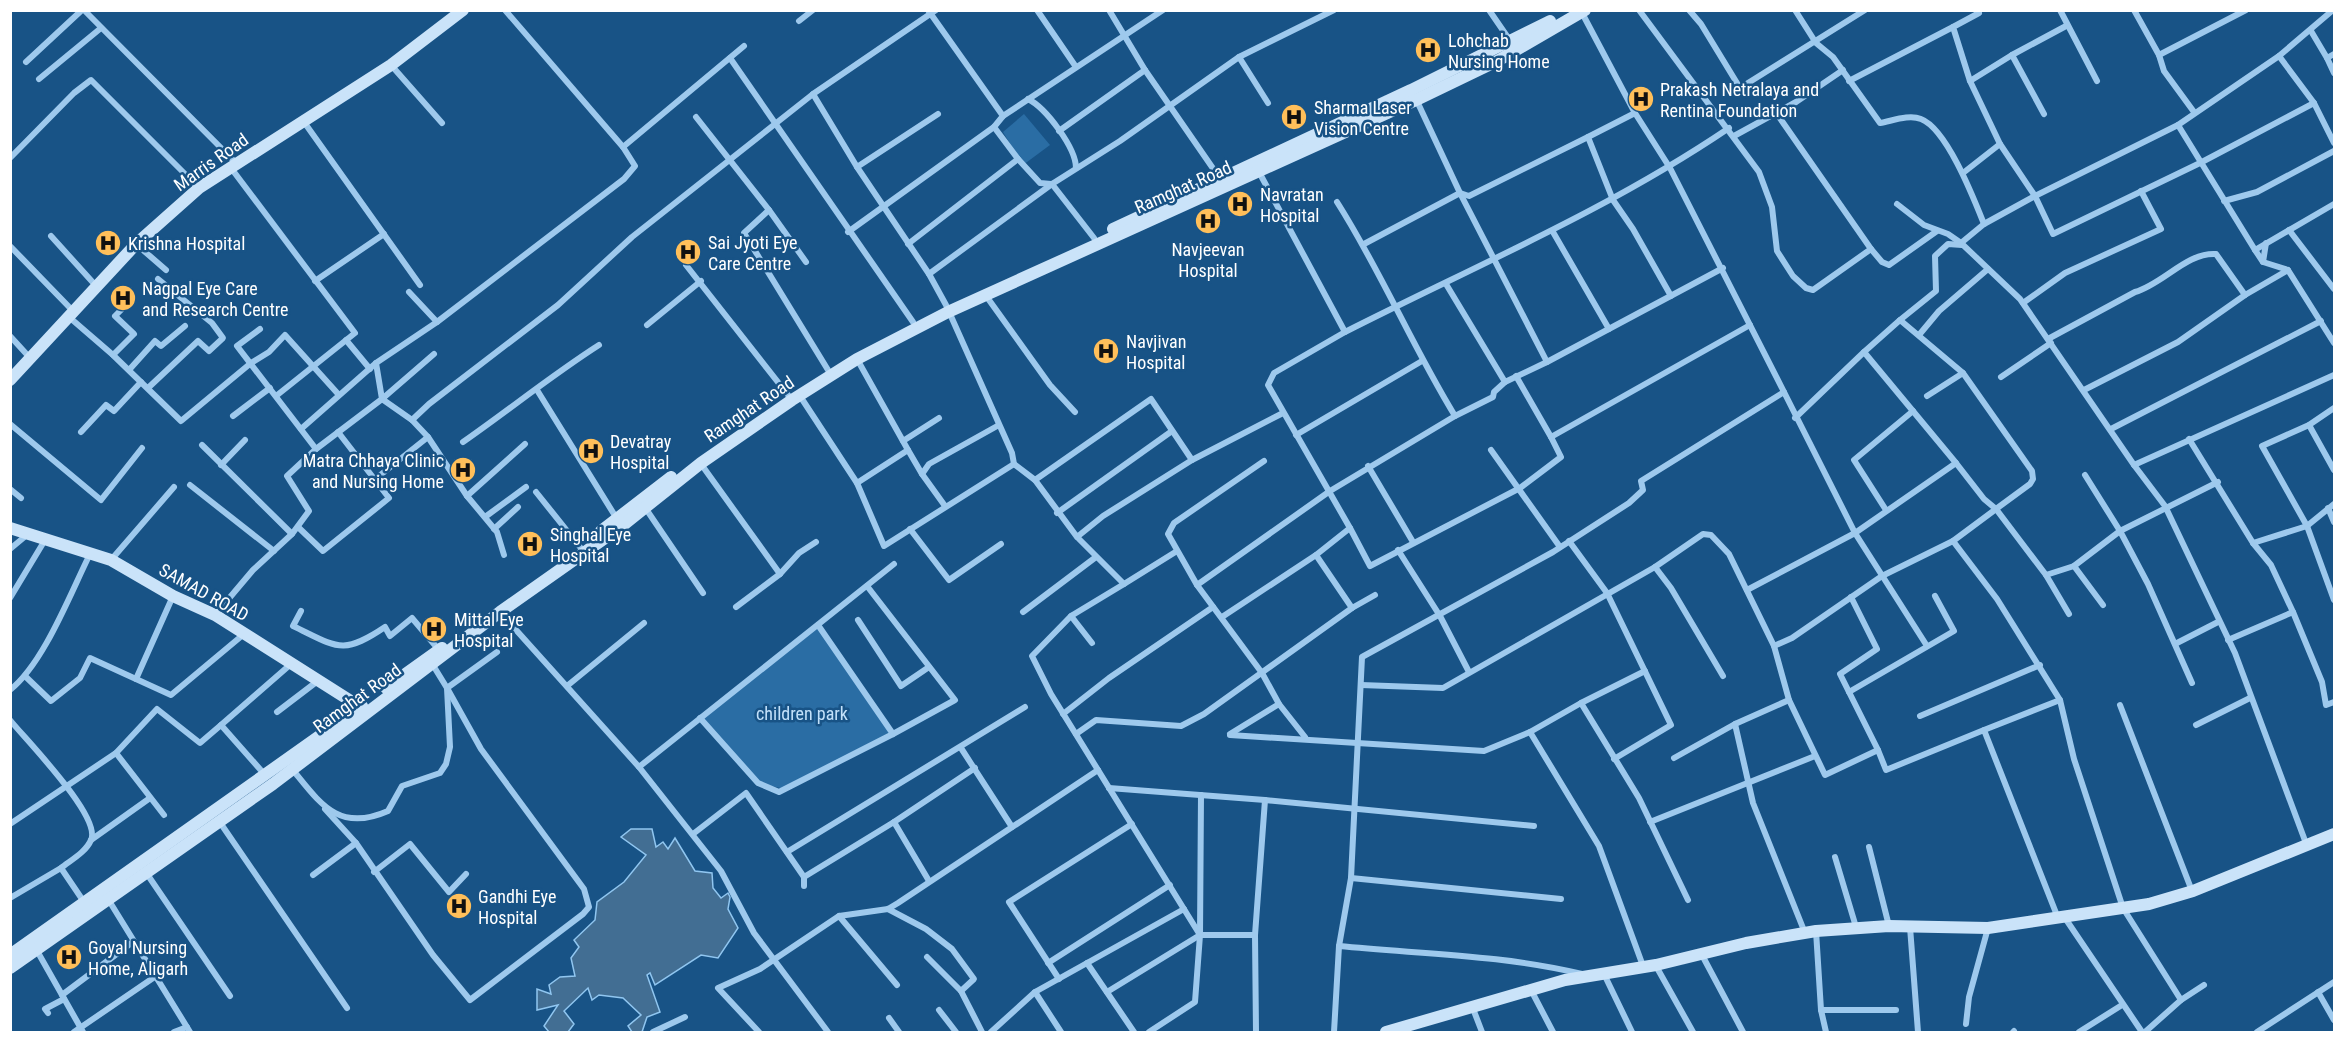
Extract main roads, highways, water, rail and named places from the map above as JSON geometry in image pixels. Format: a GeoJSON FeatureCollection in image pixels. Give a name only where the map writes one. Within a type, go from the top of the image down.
{"type":"FeatureCollection","features":[{"type":"Feature","properties":{"kind":"main road","name":"Marris Road"},"geometry":{"type":"LineString","coordinates":[[10,380],[136,244],[199,188],[391,65],[463,10]]}},
{"type":"Feature","properties":{"kind":"main road","name":"Ramghat Road"},"geometry":{"type":"LineString","coordinates":[[10,955],[33,944],[108,898],[500,612],[617,519],[643,504],[828,370],[882,337],[1259,172],[1514,46],[1579,11]]}},
{"type":"Feature","properties":{"kind":"main road","name":"Ramghat Road"},"geometry":{"type":"LineString","coordinates":[[984,293],[1094,238],[1414,95]]}},
{"type":"Feature","properties":{"kind":"main road","name":"Ramghat Road"},"geometry":{"type":"LineString","coordinates":[[430,661],[439,650],[537,582],[793,396],[947,308]]}},
{"type":"Feature","properties":{"kind":"main road","name":"SAMAD ROAD"},"geometry":{"type":"LineString","coordinates":[[10,528],[111,560],[173,596],[214,615],[320,680],[364,710]]}},
{"type":"Feature","properties":{"kind":"main road","name":"Ramghat Road"},"geometry":{"type":"LineString","coordinates":[[10,968],[33,944],[84,902],[216,817],[266,776],[289,765]]}},
{"type":"Feature","properties":{"kind":"main road"},"geometry":{"type":"LineString","coordinates":[[1386,1032],[1419,1027],[1471,1005],[1590,976],[1650,966],[1746,943],[1810,932],[1889,926],[1988,928],[2123,908],[2193,891],[2334,834]]}},
{"type":"Feature","properties":{"kind":"place","name":"Lohchab Nursing Home"},"geometry":{"type":"Point","coordinates":[1428,50]}},
{"type":"Feature","properties":{"kind":"place","name":"Prakash Netralaya and Rentina Foundation"},"geometry":{"type":"Point","coordinates":[1641,99]}},
{"type":"Feature","properties":{"kind":"place","name":"Sharma Laser Vision Centre"},"geometry":{"type":"Point","coordinates":[1294,117]}},
{"type":"Feature","properties":{"kind":"place","name":"Navratan Hospital"},"geometry":{"type":"Point","coordinates":[1240,204]}},
{"type":"Feature","properties":{"kind":"place","name":"Navjeevan Hospital"},"geometry":{"type":"Point","coordinates":[1208,221]}},
{"type":"Feature","properties":{"kind":"place","name":"Krishna Hospital"},"geometry":{"type":"Point","coordinates":[108,243]}},
{"type":"Feature","properties":{"kind":"place","name":"Sai Jyoti Eye Care Centre"},"geometry":{"type":"Point","coordinates":[688,252]}},
{"type":"Feature","properties":{"kind":"place","name":"Nagpal Eye Care and Research Centre"},"geometry":{"type":"Point","coordinates":[123,298]}},
{"type":"Feature","properties":{"kind":"place","name":"Navjivan Hospital"},"geometry":{"type":"Point","coordinates":[1106,351]}},
{"type":"Feature","properties":{"kind":"place","name":"Devatray Hospital"},"geometry":{"type":"Point","coordinates":[591,451]}},
{"type":"Feature","properties":{"kind":"place","name":"Matra Chhaya Clinic and Nursing Home"},"geometry":{"type":"Point","coordinates":[463,470]}},
{"type":"Feature","properties":{"kind":"place","name":"Singhal Eye Hospital"},"geometry":{"type":"Point","coordinates":[530,544]}},
{"type":"Feature","properties":{"kind":"place","name":"Mittal Eye Hospital"},"geometry":{"type":"Point","coordinates":[434,629]}},
{"type":"Feature","properties":{"kind":"place","name":"Gandhi Eye Hospital"},"geometry":{"type":"Point","coordinates":[459,906]}},
{"type":"Feature","properties":{"kind":"place","name":"Goyal Nursing Home, Aligarh"},"geometry":{"type":"Point","coordinates":[69,957]}},
{"type":"Feature","properties":{"kind":"park label","name":"children park"},"geometry":{"type":"Point","coordinates":[802,713]}}]}
